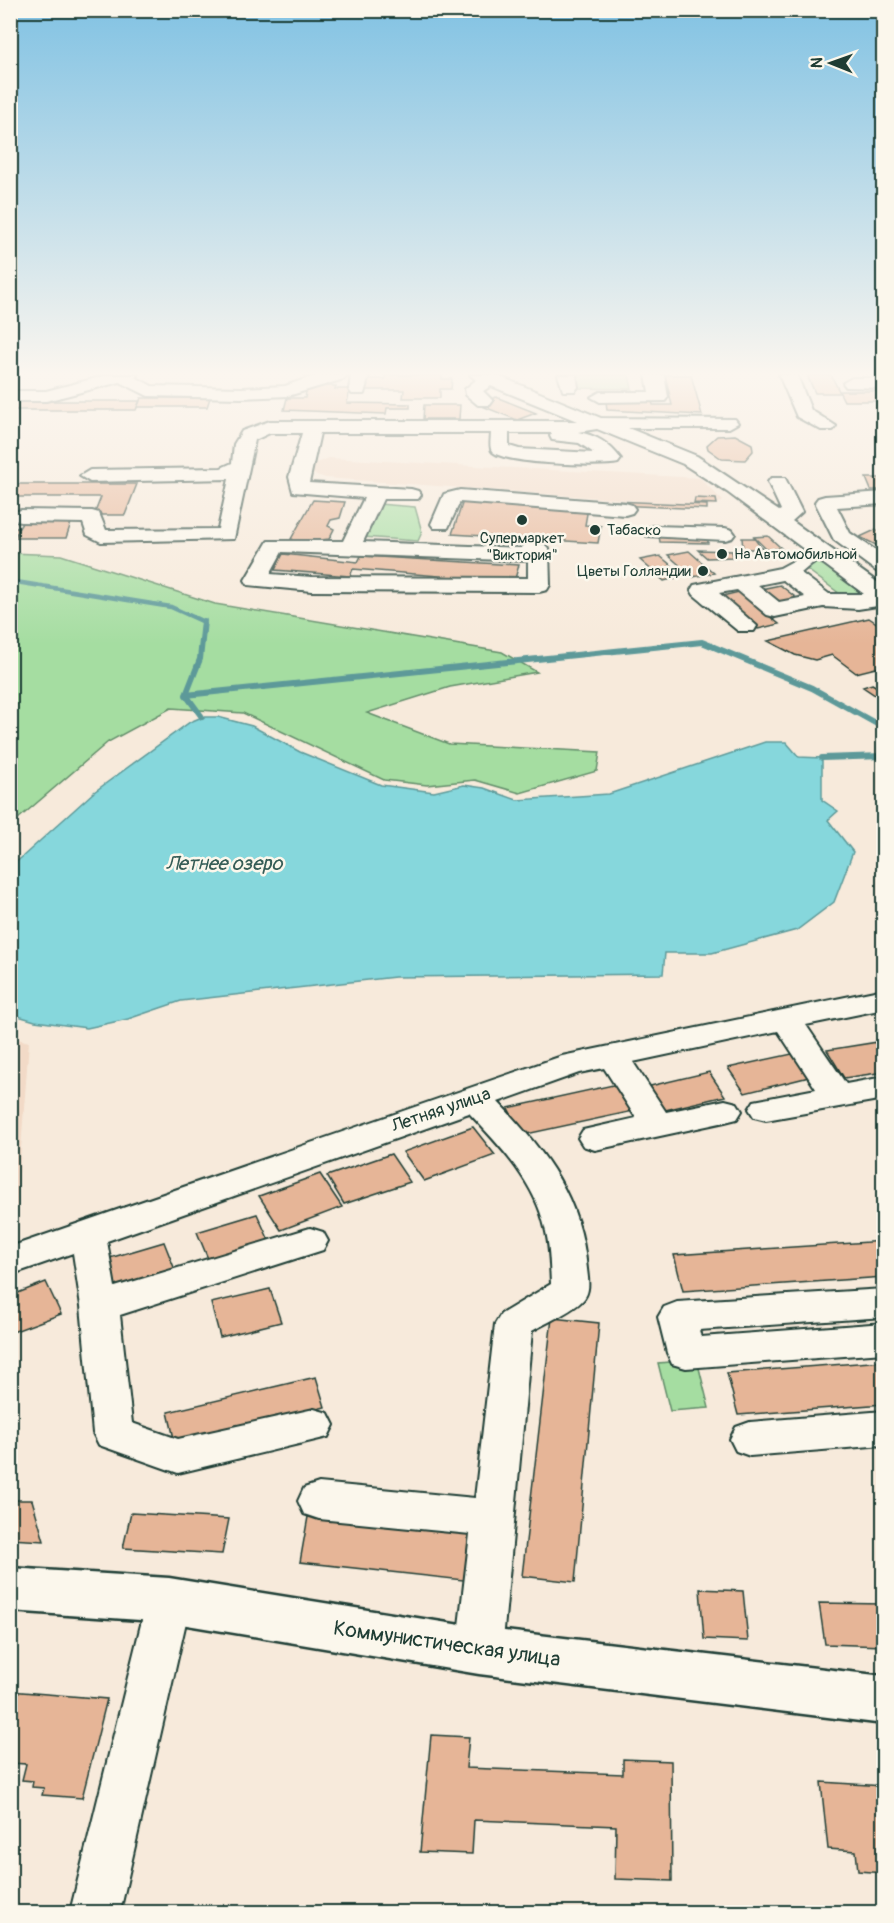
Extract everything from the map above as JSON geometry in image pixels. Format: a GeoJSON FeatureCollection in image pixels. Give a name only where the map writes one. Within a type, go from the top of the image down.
{"type":"FeatureCollection","features":[{"type":"Feature","properties":{"kind":"main road","name":"Коммунистическая улица"},"geometry":{"type":"LineString","coordinates":[[10,1589],[169,1600],[479,1651],[884,1700]]}},
{"type":"Feature","properties":{"kind":"street"},"geometry":{"type":"LineString","coordinates":[[302,465],[299,477],[300,488],[411,495]]}},
{"type":"Feature","properties":{"kind":"street"},"geometry":{"type":"LineString","coordinates":[[697,465],[760,507],[882,597]]}},
{"type":"Feature","properties":{"kind":"street"},"geometry":{"type":"LineString","coordinates":[[90,476],[205,476],[224,474],[241,466]]}},
{"type":"Feature","properties":{"kind":"street"},"geometry":{"type":"LineString","coordinates":[[21,516],[92,517],[94,531],[101,536],[227,535],[241,466]]}},
{"type":"Feature","properties":{"kind":"street"},"geometry":{"type":"LineString","coordinates":[[777,521],[792,512],[778,482]]}},
{"type":"Feature","properties":{"kind":"street"},"geometry":{"type":"LineString","coordinates":[[351,546],[376,492]]}},
{"type":"Feature","properties":{"kind":"street"},"geometry":{"type":"LineString","coordinates":[[441,524],[451,498],[460,496],[625,509]]}},
{"type":"Feature","properties":{"kind":"street"},"geometry":{"type":"LineString","coordinates":[[884,498],[825,502],[841,536],[884,566]]}},
{"type":"Feature","properties":{"kind":"street"},"geometry":{"type":"LineString","coordinates":[[731,514],[760,507]]}},
{"type":"Feature","properties":{"kind":"street"},"geometry":{"type":"LineString","coordinates":[[658,510],[653,538],[689,533],[726,534]]}},
{"type":"Feature","properties":{"kind":"street"},"geometry":{"type":"LineString","coordinates":[[689,533],[691,512]]}},
{"type":"Feature","properties":{"kind":"street"},"geometry":{"type":"LineString","coordinates":[[275,545],[327,548],[351,546],[445,553],[535,552],[539,585],[312,584],[256,580],[275,545]]}},
{"type":"Feature","properties":{"kind":"street"},"geometry":{"type":"LineString","coordinates":[[746,626],[702,590],[788,573],[802,562],[824,556]]}},
{"type":"Feature","properties":{"kind":"street"},"geometry":{"type":"LineString","coordinates":[[788,573],[823,600]]}},
{"type":"Feature","properties":{"kind":"street"},"geometry":{"type":"LineString","coordinates":[[741,582],[775,610],[823,600],[858,602],[882,597]]}},
{"type":"Feature","properties":{"kind":"street","name":"Летняя улица"},"geometry":{"type":"LineString","coordinates":[[10,1261],[573,1064],[884,999]]}},
{"type":"Feature","properties":{"kind":"street"},"geometry":{"type":"LineString","coordinates":[[786,1020],[837,1096]]}},
{"type":"Feature","properties":{"kind":"street"},"geometry":{"type":"LineString","coordinates":[[613,1056],[657,1125]]}},
{"type":"Feature","properties":{"kind":"street"},"geometry":{"type":"LineString","coordinates":[[766,1109],[884,1088]]}},
{"type":"Feature","properties":{"kind":"street"},"geometry":{"type":"LineString","coordinates":[[475,1099],[511,1137],[539,1174],[563,1225],[570,1290],[514,1324],[479,1651]]}},
{"type":"Feature","properties":{"kind":"street"},"geometry":{"type":"LineString","coordinates":[[595,1138],[725,1111]]}},
{"type":"Feature","properties":{"kind":"street"},"geometry":{"type":"LineString","coordinates":[[88,1233],[100,1306],[113,1433],[178,1456],[314,1425]]}},
{"type":"Feature","properties":{"kind":"street"},"geometry":{"type":"LineString","coordinates":[[100,1306],[165,1288],[310,1241]]}},
{"type":"Feature","properties":{"kind":"street"},"geometry":{"type":"LineString","coordinates":[[884,1303],[677,1317],[686,1353],[884,1338]]}},
{"type":"Feature","properties":{"kind":"street"},"geometry":{"type":"LineString","coordinates":[[750,1438],[884,1428]]}},
{"type":"Feature","properties":{"kind":"street"},"geometry":{"type":"LineString","coordinates":[[319,1501],[494,1518]]}},
{"type":"Feature","properties":{"kind":"street"},"geometry":{"type":"LineString","coordinates":[[95,1912],[169,1600]]}},
{"type":"Feature","properties":{"kind":"shaded area"},"geometry":{"type":"Polygon","coordinates":[[[311,465],[454,465],[700,478],[723,501],[713,506],[326,478],[310,473],[311,465]]]}},
{"type":"Feature","properties":{"kind":"shaded area"},"geometry":{"type":"Polygon","coordinates":[[[10,1037],[29,1042],[16,1214],[11,1216],[10,1037]]]}},
{"type":"Feature","properties":{"kind":"green space"},"geometry":{"type":"Polygon","coordinates":[[[378,504],[415,507],[422,532],[418,541],[363,537],[378,504]]]}},
{"type":"Feature","properties":{"kind":"green space"},"geometry":{"type":"Polygon","coordinates":[[[10,553],[61,555],[215,604],[502,652],[537,672],[450,687],[367,713],[449,744],[600,752],[597,771],[520,793],[475,780],[427,785],[384,780],[243,713],[171,708],[108,742],[11,825],[10,553]]]}},
{"type":"Feature","properties":{"kind":"green space"},"geometry":{"type":"Polygon","coordinates":[[[817,563],[827,566],[864,591],[864,596],[843,596],[805,568],[817,563]]]}},
{"type":"Feature","properties":{"kind":"green space"},"geometry":{"type":"Polygon","coordinates":[[[697,1360],[709,1408],[670,1411],[658,1363],[697,1360]]]}},
{"type":"Feature","properties":{"kind":"water","name":"Летнее озеро"},"geometry":{"type":"Polygon","coordinates":[[[202,717],[218,717],[252,726],[300,752],[381,785],[434,792],[464,785],[484,788],[517,800],[609,794],[765,742],[786,742],[799,757],[822,758],[822,800],[838,811],[828,820],[853,852],[834,902],[797,930],[712,953],[665,953],[663,974],[395,977],[181,1001],[128,1019],[87,1028],[35,1021],[11,1014],[11,867],[94,792],[190,722],[202,717]]]}},
{"type":"Feature","properties":{"kind":"building"},"geometry":{"type":"Polygon","coordinates":[[[866,478],[884,478],[884,490],[871,490],[866,478]]]}},
{"type":"Feature","properties":{"kind":"building"},"geometry":{"type":"Polygon","coordinates":[[[10,484],[137,484],[125,515],[94,515],[101,497],[13,497],[10,502],[10,484]]]}},
{"type":"Feature","properties":{"kind":"building"},"geometry":{"type":"Polygon","coordinates":[[[695,498],[716,499],[717,504],[694,503],[695,498]]]}},
{"type":"Feature","properties":{"kind":"building"},"geometry":{"type":"Polygon","coordinates":[[[313,500],[345,502],[340,518],[331,520],[328,526],[334,529],[329,539],[313,541],[311,544],[291,539],[313,500]]]}},
{"type":"Feature","properties":{"kind":"building","name":"Супермаркет \"Виктория\""},"geometry":{"type":"Polygon","coordinates":[[[463,501],[588,508],[585,525],[601,526],[598,543],[452,534],[463,501]]]}},
{"type":"Feature","properties":{"kind":"building"},"geometry":{"type":"Polygon","coordinates":[[[615,501],[707,505],[707,509],[615,505],[615,501]]]}},
{"type":"Feature","properties":{"kind":"building"},"geometry":{"type":"Polygon","coordinates":[[[22,523],[71,523],[66,538],[15,538],[17,533],[10,533],[10,528],[19,528],[22,523]]]}},
{"type":"Feature","properties":{"kind":"building"},"geometry":{"type":"Polygon","coordinates":[[[875,530],[884,532],[884,549],[860,537],[875,530]]]}},
{"type":"Feature","properties":{"kind":"building"},"geometry":{"type":"Polygon","coordinates":[[[659,536],[708,537],[708,543],[660,542],[659,536]]]}},
{"type":"Feature","properties":{"kind":"building"},"geometry":{"type":"Polygon","coordinates":[[[768,536],[781,548],[767,550],[754,537],[768,536]]]}},
{"type":"Feature","properties":{"kind":"building"},"geometry":{"type":"Polygon","coordinates":[[[742,538],[754,538],[762,549],[743,549],[742,538]]]}},
{"type":"Feature","properties":{"kind":"building"},"geometry":{"type":"Polygon","coordinates":[[[698,550],[732,551],[733,557],[707,558],[698,550]]]}},
{"type":"Feature","properties":{"kind":"building"},"geometry":{"type":"Polygon","coordinates":[[[689,551],[714,573],[693,577],[668,555],[689,551]]]}},
{"type":"Feature","properties":{"kind":"building"},"geometry":{"type":"Polygon","coordinates":[[[283,554],[358,562],[361,556],[519,565],[514,582],[353,569],[350,576],[275,570],[283,554]]]}},
{"type":"Feature","properties":{"kind":"building"},"geometry":{"type":"Polygon","coordinates":[[[660,556],[684,576],[664,581],[640,560],[660,556]]]}},
{"type":"Feature","properties":{"kind":"building"},"geometry":{"type":"Polygon","coordinates":[[[780,585],[799,600],[780,604],[761,589],[780,585]]]}},
{"type":"Feature","properties":{"kind":"building"},"geometry":{"type":"Polygon","coordinates":[[[739,592],[779,624],[758,629],[718,597],[739,592]]]}},
{"type":"Feature","properties":{"kind":"building"},"geometry":{"type":"Polygon","coordinates":[[[869,618],[884,628],[884,666],[856,673],[832,655],[815,660],[795,655],[768,641],[869,618]]]}},
{"type":"Feature","properties":{"kind":"building"},"geometry":{"type":"Polygon","coordinates":[[[872,684],[884,691],[884,701],[863,687],[872,684]]]}},
{"type":"Feature","properties":{"kind":"building"},"geometry":{"type":"Polygon","coordinates":[[[884,1041],[884,1072],[844,1078],[827,1050],[884,1041]]]}},
{"type":"Feature","properties":{"kind":"building"},"geometry":{"type":"Polygon","coordinates":[[[792,1054],[809,1077],[745,1093],[728,1068],[792,1054]]]}},
{"type":"Feature","properties":{"kind":"building"},"geometry":{"type":"Polygon","coordinates":[[[709,1072],[725,1096],[661,1111],[646,1087],[709,1072]]]}},
{"type":"Feature","properties":{"kind":"building"},"geometry":{"type":"Polygon","coordinates":[[[622,1083],[638,1110],[522,1135],[508,1108],[622,1083]]]}},
{"type":"Feature","properties":{"kind":"building"},"geometry":{"type":"Polygon","coordinates":[[[473,1127],[495,1155],[424,1181],[403,1152],[473,1127]]]}},
{"type":"Feature","properties":{"kind":"building"},"geometry":{"type":"Polygon","coordinates":[[[391,1154],[410,1182],[344,1204],[327,1176],[391,1154]]]}},
{"type":"Feature","properties":{"kind":"building"},"geometry":{"type":"Polygon","coordinates":[[[320,1174],[342,1207],[281,1230],[259,1196],[320,1174]]]}},
{"type":"Feature","properties":{"kind":"building"},"geometry":{"type":"Polygon","coordinates":[[[257,1214],[272,1247],[211,1266],[197,1232],[257,1214]]]}},
{"type":"Feature","properties":{"kind":"building"},"geometry":{"type":"Polygon","coordinates":[[[884,1241],[884,1277],[683,1291],[674,1255],[884,1241]]]}},
{"type":"Feature","properties":{"kind":"building"},"geometry":{"type":"Polygon","coordinates":[[[164,1242],[177,1275],[115,1294],[103,1260],[164,1242]]]}},
{"type":"Feature","properties":{"kind":"building"},"geometry":{"type":"Polygon","coordinates":[[[46,1282],[61,1314],[10,1333],[10,1296],[46,1282]]]}},
{"type":"Feature","properties":{"kind":"building"},"geometry":{"type":"Polygon","coordinates":[[[270,1289],[281,1322],[220,1337],[211,1303],[270,1289]]]}},
{"type":"Feature","properties":{"kind":"building"},"geometry":{"type":"Polygon","coordinates":[[[552,1318],[599,1323],[575,1582],[522,1576],[552,1318]]]}},
{"type":"Feature","properties":{"kind":"building"},"geometry":{"type":"Polygon","coordinates":[[[884,1361],[884,1404],[738,1415],[727,1373],[884,1361]]]}},
{"type":"Feature","properties":{"kind":"building"},"geometry":{"type":"Polygon","coordinates":[[[316,1377],[325,1407],[175,1443],[168,1412],[316,1377]]]}},
{"type":"Feature","properties":{"kind":"building"},"geometry":{"type":"Polygon","coordinates":[[[10,1500],[32,1500],[44,1541],[10,1539],[10,1500]]]}},
{"type":"Feature","properties":{"kind":"building"},"geometry":{"type":"Polygon","coordinates":[[[309,1511],[475,1527],[472,1581],[300,1562],[309,1511]]]}},
{"type":"Feature","properties":{"kind":"building"},"geometry":{"type":"Polygon","coordinates":[[[131,1513],[229,1519],[222,1554],[123,1548],[131,1513]]]}},
{"type":"Feature","properties":{"kind":"building"},"geometry":{"type":"Polygon","coordinates":[[[700,1589],[743,1591],[748,1641],[704,1639],[700,1589]]]}},
{"type":"Feature","properties":{"kind":"building"},"geometry":{"type":"Polygon","coordinates":[[[819,1603],[884,1604],[884,1646],[825,1644],[819,1603]]]}},
{"type":"Feature","properties":{"kind":"building"},"geometry":{"type":"Polygon","coordinates":[[[10,1691],[107,1699],[82,1798],[42,1795],[44,1788],[32,1787],[33,1781],[22,1780],[26,1764],[10,1763],[10,1691]]]}},
{"type":"Feature","properties":{"kind":"building"},"geometry":{"type":"Polygon","coordinates":[[[431,1735],[469,1737],[466,1768],[623,1774],[623,1759],[671,1761],[672,1881],[615,1879],[616,1826],[474,1820],[472,1854],[420,1852],[431,1735]]]}},
{"type":"Feature","properties":{"kind":"building"},"geometry":{"type":"Polygon","coordinates":[[[821,1782],[884,1786],[884,1873],[858,1871],[856,1851],[828,1849],[821,1782]]]}},
{"type":"Feature","properties":{"kind":"waterway"},"geometry":{"type":"LineString","coordinates":[[10,581],[171,607],[204,622]]}},
{"type":"Feature","properties":{"kind":"waterway"},"geometry":{"type":"LineString","coordinates":[[186,695],[200,659],[204,622]]}},
{"type":"Feature","properties":{"kind":"waterway"},"geometry":{"type":"LineString","coordinates":[[186,695],[702,642],[812,688],[884,728]]}},
{"type":"Feature","properties":{"kind":"waterway"},"geometry":{"type":"LineString","coordinates":[[186,695],[202,717]]}},
{"type":"Feature","properties":{"kind":"waterway"},"geometry":{"type":"LineString","coordinates":[[822,758],[884,756]]}},
{"type":"Feature","properties":{"kind":"place","name":"Супермаркет \"Виктория\""},"geometry":{"type":"Point","coordinates":[522,520]}},
{"type":"Feature","properties":{"kind":"place","name":"Табаско"},"geometry":{"type":"Point","coordinates":[595,530]}},
{"type":"Feature","properties":{"kind":"place","name":"На Автомобильной"},"geometry":{"type":"Point","coordinates":[722,554]}},
{"type":"Feature","properties":{"kind":"place","name":"Цветы Голландии"},"geometry":{"type":"Point","coordinates":[703,571]}}]}
